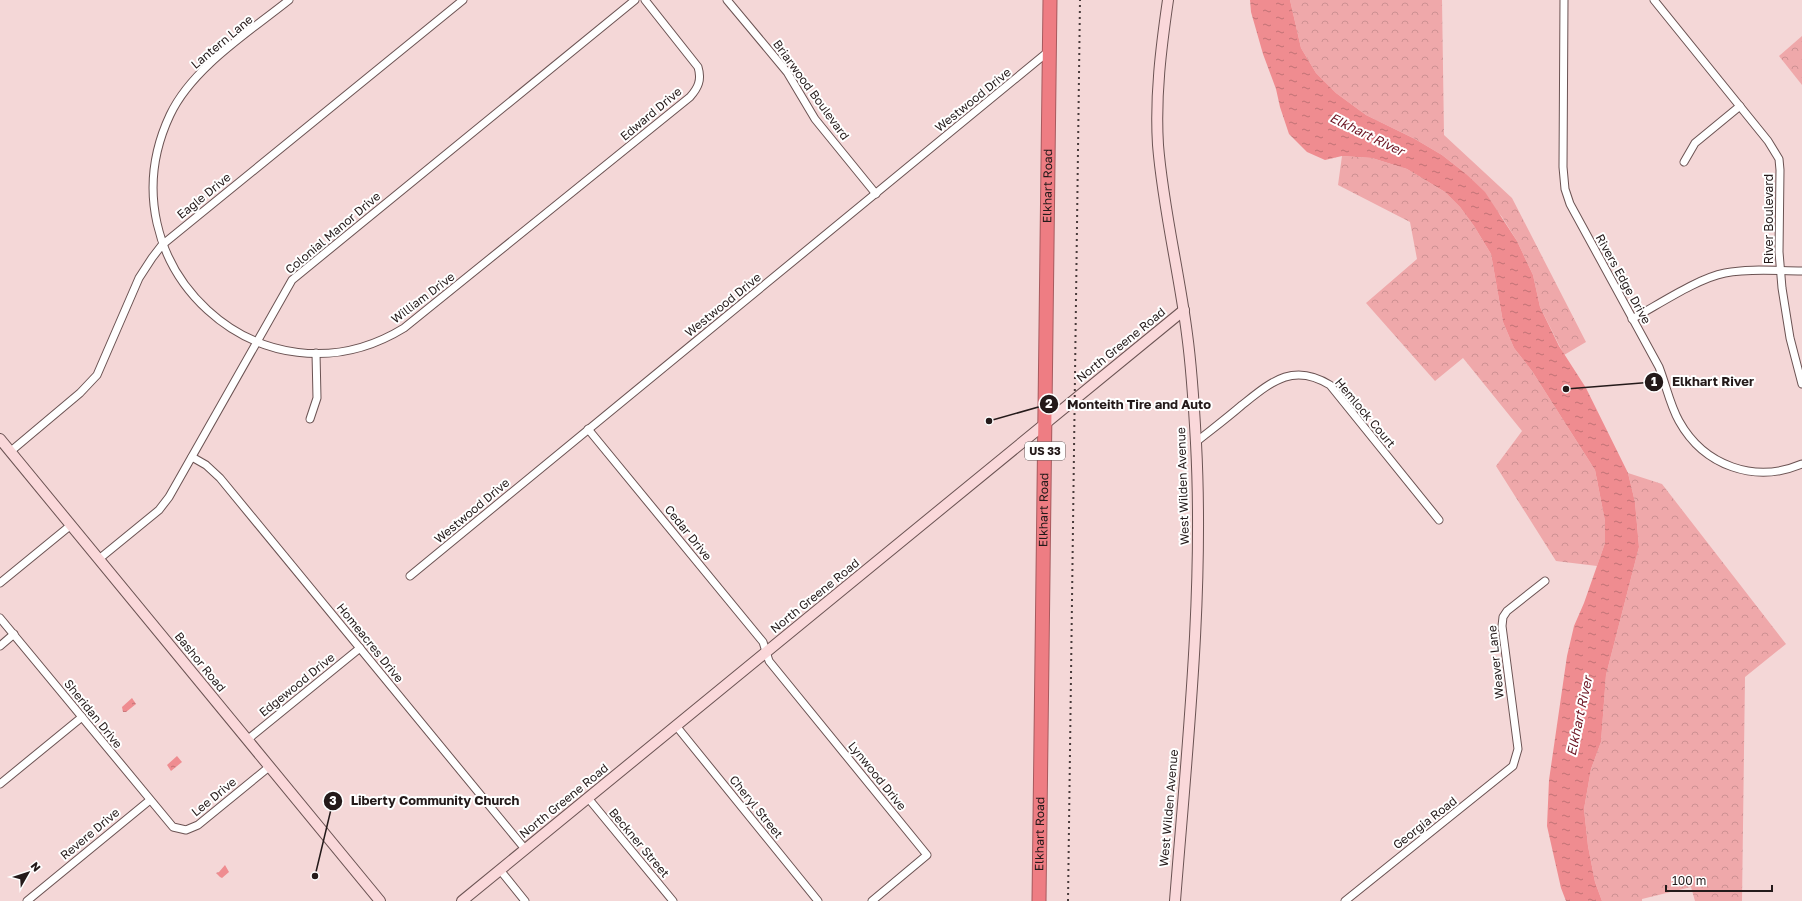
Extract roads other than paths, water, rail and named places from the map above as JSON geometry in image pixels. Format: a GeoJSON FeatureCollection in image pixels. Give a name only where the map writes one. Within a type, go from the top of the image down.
{"type":"FeatureCollection","features":[{"type":"Feature","properties":{"kind":"highway","name":"Elkhart Road"},"geometry":{"type":"LineString","coordinates":[[1039,901],[1050,0]]}},
{"type":"Feature","properties":{"kind":"street","name":"Lantern Lane"},"geometry":{"type":"LineString","coordinates":[[162,245],[154,209],[153,183],[157,151],[161,136],[171,113],[184,93],[202,71],[289,0]]}},
{"type":"Feature","properties":{"kind":"street","name":"Eagle Drive"},"geometry":{"type":"LineString","coordinates":[[10,451],[80,393],[97,375],[139,278],[162,245],[463,0]]}},
{"type":"Feature","properties":{"kind":"street","name":"Colonial Manor Drive"},"geometry":{"type":"LineString","coordinates":[[99,559],[165,504],[286,288],[299,273],[635,0]]}},
{"type":"Feature","properties":{"kind":"street","name":"Edward Drive"},"geometry":{"type":"LineString","coordinates":[[553,208],[690,97],[700,82],[700,73],[695,62],[645,0]]}},
{"type":"Feature","properties":{"kind":"street","name":"Briarwood Boulevard"},"geometry":{"type":"LineString","coordinates":[[727,0],[787,72],[815,119],[876,194]]}},
{"type":"Feature","properties":{"kind":"street","name":"West Wilden Avenue"},"geometry":{"type":"LineString","coordinates":[[1168,0],[1160,59],[1157,108],[1158,145],[1188,334],[1198,481],[1198,594],[1174,901]]}},
{"type":"Feature","properties":{"kind":"street","name":"Rivers Edge Drive"},"geometry":{"type":"LineString","coordinates":[[1564,0],[1564,189],[1575,214],[1659,367],[1666,383],[1672,407],[1679,421],[1688,435],[1698,446],[1722,463],[1748,472],[1760,473],[1791,469],[1802,464]]}},
{"type":"Feature","properties":{"kind":"street","name":"River Boulevard"},"geometry":{"type":"LineString","coordinates":[[1654,0],[1768,141],[1779,159],[1781,180],[1779,216],[1781,271],[1790,338],[1802,384]]}},
{"type":"Feature","properties":{"kind":"street","name":"Westwood Drive"},"geometry":{"type":"LineString","coordinates":[[410,576],[1049,51]]}},
{"type":"Feature","properties":{"kind":"street"},"geometry":{"type":"LineString","coordinates":[[1684,162],[1695,143],[1740,106]]}},
{"type":"Feature","properties":{"kind":"street","name":"William Drive"},"geometry":{"type":"LineString","coordinates":[[162,245],[173,268],[199,302],[229,327],[257,342],[288,351],[316,354],[337,353],[357,349],[397,332],[416,320],[553,208]]}},
{"type":"Feature","properties":{"kind":"street"},"geometry":{"type":"LineString","coordinates":[[1632,319],[1712,277],[1742,270],[1802,271]]}},
{"type":"Feature","properties":{"kind":"street","name":"North Greene Road"},"geometry":{"type":"LineString","coordinates":[[462,901],[1184,310]]}},
{"type":"Feature","properties":{"kind":"street"},"geometry":{"type":"LineString","coordinates":[[310,419],[317,398],[316,354]]}},
{"type":"Feature","properties":{"kind":"street","name":"Hemlock Court"},"geometry":{"type":"LineString","coordinates":[[1196,442],[1276,380],[1294,375],[1312,376],[1330,385],[1439,520]]}},
{"type":"Feature","properties":{"kind":"street","name":"Cedar Drive"},"geometry":{"type":"LineString","coordinates":[[588,430],[763,642],[766,653]]}},
{"type":"Feature","properties":{"kind":"street","name":"Bashor Road"},"geometry":{"type":"LineString","coordinates":[[0,438],[380,901]]}},
{"type":"Feature","properties":{"kind":"street","name":"Homeacres Drive"},"geometry":{"type":"LineString","coordinates":[[192,457],[206,465],[220,478],[525,849]]}},
{"type":"Feature","properties":{"kind":"street"},"geometry":{"type":"LineString","coordinates":[[0,584],[71,525]]}},
{"type":"Feature","properties":{"kind":"street","name":"Weaver Lane"},"geometry":{"type":"LineString","coordinates":[[1516,760],[1518,749],[1502,617],[1507,611],[1545,581]]}},
{"type":"Feature","properties":{"kind":"street","name":"Sheridan Drive"},"geometry":{"type":"LineString","coordinates":[[0,618],[169,824]]}},
{"type":"Feature","properties":{"kind":"street"},"geometry":{"type":"LineString","coordinates":[[0,646],[14,634]]}},
{"type":"Feature","properties":{"kind":"street","name":"Edgewood Drive"},"geometry":{"type":"LineString","coordinates":[[247,740],[360,648]]}},
{"type":"Feature","properties":{"kind":"street","name":"Lynwood Drive"},"geometry":{"type":"LineString","coordinates":[[766,653],[769,661],[927,855],[872,901]]}},
{"type":"Feature","properties":{"kind":"street"},"geometry":{"type":"LineString","coordinates":[[0,784],[82,717]]}},
{"type":"Feature","properties":{"kind":"street","name":"Cheryl Street"},"geometry":{"type":"LineString","coordinates":[[676,727],[818,901]]}},
{"type":"Feature","properties":{"kind":"street","name":"Georgia Road"},"geometry":{"type":"LineString","coordinates":[[1345,901],[1509,770],[1516,760]]}},
{"type":"Feature","properties":{"kind":"street","name":"Lee Drive"},"geometry":{"type":"LineString","coordinates":[[169,824],[181,830],[191,829],[198,826],[269,767]]}},
{"type":"Feature","properties":{"kind":"street","name":"Beckner Street"},"geometry":{"type":"LineString","coordinates":[[588,798],[673,901]]}},
{"type":"Feature","properties":{"kind":"street","name":"Revere Drive"},"geometry":{"type":"LineString","coordinates":[[27,901],[150,800]]}},
{"type":"Feature","properties":{"kind":"street"},"geometry":{"type":"LineString","coordinates":[[500,870],[526,901]]}},
{"type":"Feature","properties":{"kind":"water"},"geometry":{"type":"Polygon","coordinates":[[[1250,0],[1290,0],[1301,48],[1316,73],[1336,93],[1366,115],[1415,139],[1442,155],[1465,173],[1485,192],[1517,241],[1533,275],[1540,307],[1559,346],[1586,388],[1628,473],[1635,502],[1639,547],[1606,675],[1601,742],[1591,769],[1584,809],[1588,846],[1595,882],[1602,901],[1566,901],[1561,888],[1547,826],[1549,780],[1567,656],[1574,626],[1584,603],[1605,543],[1605,521],[1595,470],[1532,371],[1514,348],[1503,322],[1491,254],[1474,226],[1460,207],[1445,192],[1407,169],[1372,158],[1342,156],[1325,160],[1307,152],[1289,134],[1276,89],[1263,54],[1251,12],[1250,0]]]}},
{"type":"Feature","properties":{"kind":"water"},"geometry":{"type":"Polygon","coordinates":[[[132,698],[136,704],[126,712],[123,712],[122,707],[132,698]]]}},
{"type":"Feature","properties":{"kind":"water"},"geometry":{"type":"Polygon","coordinates":[[[177,756],[182,762],[171,771],[167,765],[177,756]]]}},
{"type":"Feature","properties":{"kind":"water"},"geometry":{"type":"Polygon","coordinates":[[[225,865],[229,872],[222,878],[216,873],[219,872],[225,865]]]}},
{"type":"Feature","properties":{"kind":"railway"},"geometry":{"type":"LineString","coordinates":[[1068,901],[1080,0]]}},
{"type":"Feature","properties":{"kind":"place","name":"Elkhart River"},"geometry":{"type":"Point","coordinates":[1566,389]}},
{"type":"Feature","properties":{"kind":"place","name":"Monteith Tire and Auto"},"geometry":{"type":"Point","coordinates":[989,421]}},
{"type":"Feature","properties":{"kind":"place","name":"Liberty Community Church"},"geometry":{"type":"Point","coordinates":[315,876]}}]}
